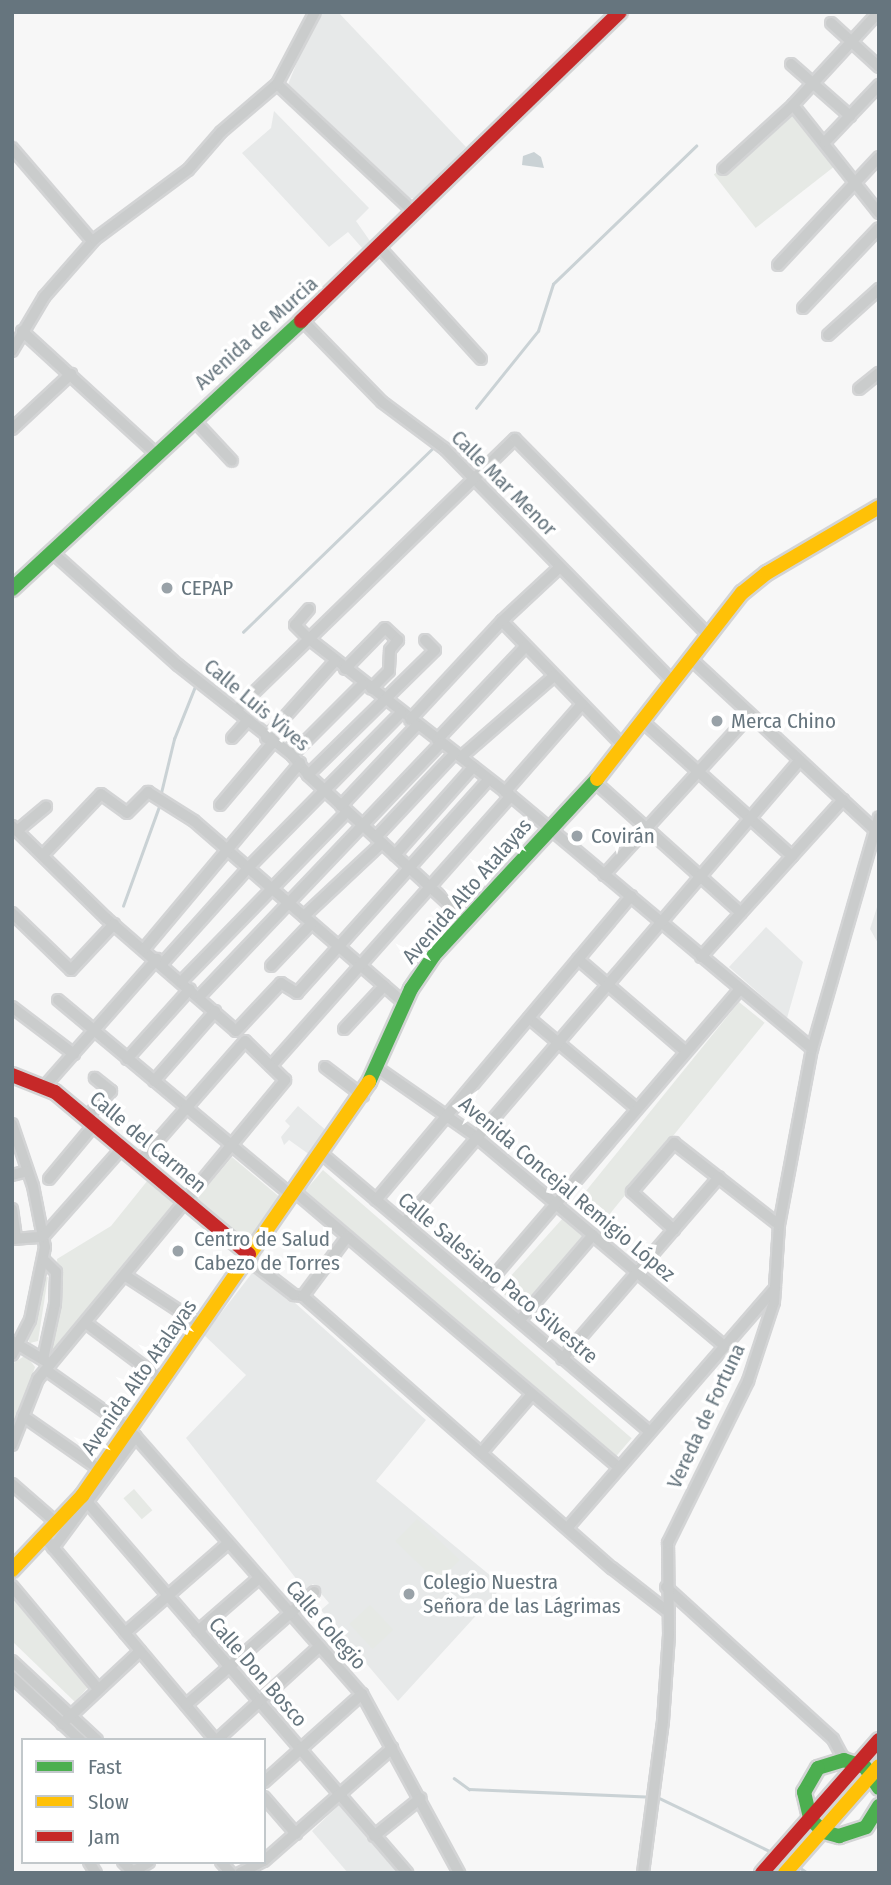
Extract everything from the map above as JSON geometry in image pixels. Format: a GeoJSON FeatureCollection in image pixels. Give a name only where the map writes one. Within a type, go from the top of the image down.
{"type":"FeatureCollection","features":[{"type":"Feature","properties":{"kind":"main road","name":"Avenida de Murcia"},"geometry":{"type":"LineString","coordinates":[[13,587],[155,453],[303,321],[620,12]]}},
{"type":"Feature","properties":{"kind":"main road","name":"Avenida Alto Atalayas"},"geometry":{"type":"LineString","coordinates":[[12,1570],[49,1544],[59,1525],[85,1500],[100,1470],[132,1432],[162,1380],[247,1256],[363,1096],[379,1069],[405,1004],[434,955],[594,782],[742,593],[767,573],[879,507]]}},
{"type":"Feature","properties":{"kind":"main road","name":"Calle del Carmen"},"geometry":{"type":"LineString","coordinates":[[12,1075],[44,1087],[90,1121],[247,1256]]}},
{"type":"Feature","properties":{"kind":"main road"},"geometry":{"type":"LineString","coordinates":[[762,1873],[810,1819],[851,1761],[879,1740]]}},
{"type":"Feature","properties":{"kind":"main road"},"geometry":{"type":"LineString","coordinates":[[875,1770],[851,1761],[824,1765],[808,1779],[804,1806],[810,1819],[824,1832],[853,1834],[866,1827],[879,1806]]}},
{"type":"Feature","properties":{"kind":"main road"},"geometry":{"type":"LineString","coordinates":[[875,1770],[879,1788]]}},
{"type":"Feature","properties":{"kind":"main road"},"geometry":{"type":"LineString","coordinates":[[785,1873],[824,1832],[875,1770]]}},
{"type":"Feature","properties":{"kind":"street"},"geometry":{"type":"LineString","coordinates":[[12,351],[44,297],[92,242],[188,170],[221,132],[277,84],[315,12]]}},
{"type":"Feature","properties":{"kind":"street"},"geometry":{"type":"LineString","coordinates":[[723,169],[793,105],[877,14]]}},
{"type":"Feature","properties":{"kind":"street"},"geometry":{"type":"LineString","coordinates":[[831,23],[879,67]]}},
{"type":"Feature","properties":{"kind":"street"},"geometry":{"type":"LineString","coordinates":[[791,64],[850,116]]}},
{"type":"Feature","properties":{"kind":"street"},"geometry":{"type":"LineString","coordinates":[[277,84],[415,213]]}},
{"type":"Feature","properties":{"kind":"street"},"geometry":{"type":"LineString","coordinates":[[825,142],[879,85]]}},
{"type":"Feature","properties":{"kind":"street"},"geometry":{"type":"LineString","coordinates":[[793,105],[879,213]]}},
{"type":"Feature","properties":{"kind":"street"},"geometry":{"type":"LineString","coordinates":[[12,148],[92,242]]}},
{"type":"Feature","properties":{"kind":"street"},"geometry":{"type":"LineString","coordinates":[[778,265],[879,156]]}},
{"type":"Feature","properties":{"kind":"street"},"geometry":{"type":"LineString","coordinates":[[803,308],[879,228]]}},
{"type":"Feature","properties":{"kind":"street"},"geometry":{"type":"LineString","coordinates":[[380,248],[481,359]]}},
{"type":"Feature","properties":{"kind":"street"},"geometry":{"type":"LineString","coordinates":[[828,335],[879,289]]}},
{"type":"Feature","properties":{"kind":"street","name":"Calle Mar Menor"},"geometry":{"type":"LineString","coordinates":[[303,321],[382,402],[445,449],[672,681]]}},
{"type":"Feature","properties":{"kind":"street"},"geometry":{"type":"LineString","coordinates":[[22,331],[155,453]]}},
{"type":"Feature","properties":{"kind":"street"},"geometry":{"type":"LineString","coordinates":[[859,389],[879,373]]}},
{"type":"Feature","properties":{"kind":"street"},"geometry":{"type":"LineString","coordinates":[[12,429],[71,374]]}},
{"type":"Feature","properties":{"kind":"street"},"geometry":{"type":"LineString","coordinates":[[193,419],[232,461]]}},
{"type":"Feature","properties":{"kind":"street"},"geometry":{"type":"LineString","coordinates":[[236,710],[515,439],[709,636]]}},
{"type":"Feature","properties":{"kind":"street","name":"Calle Luis Vives"},"geometry":{"type":"LineString","coordinates":[[52,552],[178,666],[296,759],[308,775],[466,920]]}},
{"type":"Feature","properties":{"kind":"street"},"geometry":{"type":"LineString","coordinates":[[44,1087],[94,1029],[248,868],[325,791],[409,720],[502,621],[560,567]]}},
{"type":"Feature","properties":{"kind":"street"},"geometry":{"type":"LineString","coordinates":[[309,609],[295,625],[308,638],[409,720],[508,794],[812,1049]]}},
{"type":"Feature","properties":{"kind":"street"},"geometry":{"type":"LineString","coordinates":[[502,621],[623,746]]}},
{"type":"Feature","properties":{"kind":"street"},"geometry":{"type":"LineString","coordinates":[[144,949],[229,850],[296,759],[367,686],[389,671],[390,650],[398,640],[385,628],[345,669]]}},
{"type":"Feature","properties":{"kind":"street"},"geometry":{"type":"LineString","coordinates":[[308,775],[435,650],[425,640]]}},
{"type":"Feature","properties":{"kind":"street"},"geometry":{"type":"LineString","coordinates":[[200,996],[363,825],[526,646]]}},
{"type":"Feature","properties":{"kind":"street"},"geometry":{"type":"LineString","coordinates":[[691,659],[749,716],[875,830]]}},
{"type":"Feature","properties":{"kind":"street"},"geometry":{"type":"LineString","coordinates":[[220,805],[270,739],[335,661]]}},
{"type":"Feature","properties":{"kind":"street"},"geometry":{"type":"LineString","coordinates":[[271,966],[308,920],[458,755],[554,676]]}},
{"type":"Feature","properties":{"kind":"street"},"geometry":{"type":"LineString","coordinates":[[271,1066],[431,888],[582,704]]}},
{"type":"Feature","properties":{"kind":"street"},"geometry":{"type":"LineString","coordinates":[[604,875],[643,827],[698,774],[749,716]]}},
{"type":"Feature","properties":{"kind":"street"},"geometry":{"type":"LineString","coordinates":[[232,738],[248,720]]}},
{"type":"Feature","properties":{"kind":"street"},"geometry":{"type":"LineString","coordinates":[[127,1059],[186,985],[344,809],[409,720]]}},
{"type":"Feature","properties":{"kind":"street"},"geometry":{"type":"LineString","coordinates":[[642,721],[748,820],[792,856]]}},
{"type":"Feature","properties":{"kind":"street"},"geometry":{"type":"LineString","coordinates":[[404,1223],[659,920],[800,760]]}},
{"type":"Feature","properties":{"kind":"street"},"geometry":{"type":"LineString","coordinates":[[395,855],[473,767]]}},
{"type":"Feature","properties":{"kind":"street"},"geometry":{"type":"LineString","coordinates":[[46,807],[15,829],[100,916],[114,924],[160,962],[236,1031],[281,983],[297,993],[488,780]]}},
{"type":"Feature","properties":{"kind":"street"},"geometry":{"type":"LineString","coordinates":[[594,782],[741,913]]}},
{"type":"Feature","properties":{"kind":"street"},"geometry":{"type":"LineString","coordinates":[[43,855],[102,794],[127,813],[148,792],[229,850],[405,1004]]}},
{"type":"Feature","properties":{"kind":"street"},"geometry":{"type":"LineString","coordinates":[[701,957],[843,800]]}},
{"type":"Feature","properties":{"kind":"street","name":"Vereda de Fortuna"},"geometry":{"type":"LineString","coordinates":[[643,1873],[663,1721],[668,1543],[748,1381],[774,1302],[779,1225],[812,1049],[879,817]]}},
{"type":"Feature","properties":{"kind":"street"},"geometry":{"type":"LineString","coordinates":[[376,1200],[631,896]]}},
{"type":"Feature","properties":{"kind":"street"},"geometry":{"type":"LineString","coordinates":[[12,913],[62,956],[71,970],[114,924]]}},
{"type":"Feature","properties":{"kind":"street"},"geometry":{"type":"LineString","coordinates":[[578,958],[685,1051]]}},
{"type":"Feature","properties":{"kind":"street"},"geometry":{"type":"LineString","coordinates":[[344,1029],[384,986]]}},
{"type":"Feature","properties":{"kind":"street"},"geometry":{"type":"LineString","coordinates":[[484,1289],[740,989]]}},
{"type":"Feature","properties":{"kind":"street"},"geometry":{"type":"LineString","coordinates":[[58,1000],[232,1146],[347,1237],[619,1468]]}},
{"type":"Feature","properties":{"kind":"street"},"geometry":{"type":"LineString","coordinates":[[14,1011],[74,1054]]}},
{"type":"Feature","properties":{"kind":"street"},"geometry":{"type":"LineString","coordinates":[[154,1081],[215,1011]]}},
{"type":"Feature","properties":{"kind":"street"},"geometry":{"type":"LineString","coordinates":[[529,1018],[637,1109]]}},
{"type":"Feature","properties":{"kind":"street"},"geometry":{"type":"LineString","coordinates":[[47,1364],[86,1323],[188,1203],[285,1080],[246,1041],[139,1162]]}},
{"type":"Feature","properties":{"kind":"street"},"geometry":{"type":"LineString","coordinates":[[325,1067],[363,1096]]}},
{"type":"Feature","properties":{"kind":"street","name":"Avenida Concejal Remigio López"},"geometry":{"type":"LineString","coordinates":[[379,1069],[448,1114],[724,1346]]}},
{"type":"Feature","properties":{"kind":"street"},"geometry":{"type":"LineString","coordinates":[[49,1179],[111,1091],[95,1079]]}},
{"type":"Feature","properties":{"kind":"street"},"geometry":{"type":"LineString","coordinates":[[12,1124],[28,1171],[43,1237],[45,1261],[12,1355]]}},
{"type":"Feature","properties":{"kind":"street"},"geometry":{"type":"LineString","coordinates":[[674,1230],[632,1192],[669,1146],[681,1145],[779,1225]]}},
{"type":"Feature","properties":{"kind":"street"},"geometry":{"type":"LineString","coordinates":[[12,1209],[14,1239],[43,1237],[122,1148]]}},
{"type":"Feature","properties":{"kind":"street","name":"Calle Salesiano Paco Silvestre"},"geometry":{"type":"LineString","coordinates":[[321,1153],[650,1432]]}},
{"type":"Feature","properties":{"kind":"street"},"geometry":{"type":"LineString","coordinates":[[12,1175],[28,1171]]}},
{"type":"Feature","properties":{"kind":"street"},"geometry":{"type":"LineString","coordinates":[[562,1360],[719,1177]]}},
{"type":"Feature","properties":{"kind":"street"},"geometry":{"type":"LineString","coordinates":[[520,1320],[593,1235]]}},
{"type":"Feature","properties":{"kind":"street"},"geometry":{"type":"LineString","coordinates":[[303,1296],[347,1237]]}},
{"type":"Feature","properties":{"kind":"street"},"geometry":{"type":"LineString","coordinates":[[247,1256],[294,1295],[303,1296],[569,1526],[612,1568],[667,1611]]}},
{"type":"Feature","properties":{"kind":"street"},"geometry":{"type":"LineString","coordinates":[[12,1445],[47,1364],[55,1304],[56,1272],[45,1261]]}},
{"type":"Feature","properties":{"kind":"street"},"geometry":{"type":"LineString","coordinates":[[126,1276],[201,1325]]}},
{"type":"Feature","properties":{"kind":"street"},"geometry":{"type":"LineString","coordinates":[[569,1526],[775,1287]]}},
{"type":"Feature","properties":{"kind":"street"},"geometry":{"type":"LineString","coordinates":[[758,1307],[774,1302]]}},
{"type":"Feature","properties":{"kind":"street"},"geometry":{"type":"LineString","coordinates":[[86,1323],[162,1380]]}},
{"type":"Feature","properties":{"kind":"street","name":"Calle Colegio"},"geometry":{"type":"LineString","coordinates":[[17,1343],[132,1432],[362,1694],[421,1798],[459,1873]]}},
{"type":"Feature","properties":{"kind":"street"},"geometry":{"type":"LineString","coordinates":[[483,1451],[532,1394]]}},
{"type":"Feature","properties":{"kind":"street"},"geometry":{"type":"LineString","coordinates":[[23,1416],[100,1470]]}},
{"type":"Feature","properties":{"kind":"street"},"geometry":{"type":"LineString","coordinates":[[132,1432],[85,1500],[49,1544],[214,1738]]}},
{"type":"Feature","properties":{"kind":"street"},"geometry":{"type":"LineString","coordinates":[[12,1484],[59,1525]]}},
{"type":"Feature","properties":{"kind":"street","name":"Calle Don Bosco"},"geometry":{"type":"LineString","coordinates":[[85,1500],[407,1873]]}},
{"type":"Feature","properties":{"kind":"street"},"geometry":{"type":"LineString","coordinates":[[125,1633],[228,1543]]}},
{"type":"Feature","properties":{"kind":"street"},"geometry":{"type":"LineString","coordinates":[[198,1631],[259,1578]]}},
{"type":"Feature","properties":{"kind":"street"},"geometry":{"type":"LineString","coordinates":[[12,1586],[98,1689]]}},
{"type":"Feature","properties":{"kind":"street"},"geometry":{"type":"LineString","coordinates":[[666,1587],[833,1739],[851,1761]]}},
{"type":"Feature","properties":{"kind":"street"},"geometry":{"type":"LineString","coordinates":[[187,1705],[314,1592]]}},
{"type":"Feature","properties":{"kind":"street"},"geometry":{"type":"LineString","coordinates":[[218,1738],[320,1646]]}},
{"type":"Feature","properties":{"kind":"street"},"geometry":{"type":"LineString","coordinates":[[62,1724],[141,1651]]}},
{"type":"Feature","properties":{"kind":"street"},"geometry":{"type":"LineString","coordinates":[[12,1661],[95,1738]]}},
{"type":"Feature","properties":{"kind":"street"},"geometry":{"type":"LineString","coordinates":[[12,1677],[78,1738]]}},
{"type":"Feature","properties":{"kind":"street"},"geometry":{"type":"LineString","coordinates":[[266,1780],[362,1694]]}},
{"type":"Feature","properties":{"kind":"street"},"geometry":{"type":"LineString","coordinates":[[266,1859],[392,1748]]}},
{"type":"Feature","properties":{"kind":"street"},"geometry":{"type":"LineString","coordinates":[[374,1836],[421,1798]]}},
{"type":"Feature","properties":{"kind":"street"},"geometry":{"type":"LineString","coordinates":[[266,1799],[296,1834]]}},
{"type":"Feature","properties":{"kind":"street"},"geometry":{"type":"LineString","coordinates":[[240,1873],[259,1864]]}},
{"type":"Feature","properties":{"kind":"shaded area"},"geometry":{"type":"Polygon","coordinates":[[[317,12],[338,12],[466,147],[414,198],[404,199],[287,87],[317,12]]]}},
{"type":"Feature","properties":{"kind":"shaded area"},"geometry":{"type":"Polygon","coordinates":[[[274,111],[369,208],[356,221],[370,241],[363,249],[348,232],[329,247],[242,153],[271,128],[274,111]]]}},
{"type":"Feature","properties":{"kind":"shaded area"},"geometry":{"type":"Polygon","coordinates":[[[795,111],[837,165],[756,228],[714,174],[795,111]]]}},
{"type":"Feature","properties":{"kind":"shaded area"},"geometry":{"type":"Polygon","coordinates":[[[534,152],[541,157],[544,168],[522,165],[523,156],[534,152]]]}},
{"type":"Feature","properties":{"kind":"shaded area"},"geometry":{"type":"Polygon","coordinates":[[[879,901],[879,945],[870,929],[879,901]]]}},
{"type":"Feature","properties":{"kind":"shaded area"},"geometry":{"type":"Polygon","coordinates":[[[766,927],[803,962],[787,1018],[729,967],[766,927]]]}},
{"type":"Feature","properties":{"kind":"shaded area"},"geometry":{"type":"Polygon","coordinates":[[[739,1002],[765,1023],[603,1222],[577,1202],[739,1002]]]}},
{"type":"Feature","properties":{"kind":"shaded area"},"geometry":{"type":"Polygon","coordinates":[[[298,1106],[328,1132],[310,1155],[289,1140],[284,1145],[281,1137],[290,1126],[285,1121],[298,1106]]]}},
{"type":"Feature","properties":{"kind":"shaded area"},"geometry":{"type":"Polygon","coordinates":[[[232,1157],[284,1201],[248,1244],[196,1200],[232,1157]]]}},
{"type":"Feature","properties":{"kind":"shaded area"},"geometry":{"type":"Polygon","coordinates":[[[323,1170],[632,1438],[611,1462],[303,1193],[323,1170]]]}},
{"type":"Feature","properties":{"kind":"shaded area"},"geometry":{"type":"Polygon","coordinates":[[[148,1180],[177,1206],[55,1349],[51,1348],[60,1302],[57,1259],[111,1226],[148,1180]]]}},
{"type":"Feature","properties":{"kind":"shaded area"},"geometry":{"type":"Polygon","coordinates":[[[563,1218],[585,1238],[521,1309],[499,1289],[563,1218]]]}},
{"type":"Feature","properties":{"kind":"shaded area"},"geometry":{"type":"Polygon","coordinates":[[[256,1268],[426,1420],[376,1481],[503,1586],[398,1701],[321,1610],[329,1603],[313,1584],[305,1590],[186,1438],[246,1375],[204,1335],[256,1268]]]}},
{"type":"Feature","properties":{"kind":"shaded area"},"geometry":{"type":"Polygon","coordinates":[[[48,1277],[38,1341],[30,1343],[27,1338],[43,1278],[48,1277]]]}},
{"type":"Feature","properties":{"kind":"shaded area"},"geometry":{"type":"Polygon","coordinates":[[[26,1355],[35,1367],[12,1435],[12,1364],[26,1355]]]}},
{"type":"Feature","properties":{"kind":"shaded area"},"geometry":{"type":"Polygon","coordinates":[[[134,1489],[152,1510],[142,1519],[123,1498],[134,1489]]]}},
{"type":"Feature","properties":{"kind":"shaded area"},"geometry":{"type":"Polygon","coordinates":[[[417,1519],[459,1560],[438,1582],[395,1541],[417,1519]]]}},
{"type":"Feature","properties":{"kind":"shaded area"},"geometry":{"type":"Polygon","coordinates":[[[14,1593],[90,1685],[75,1702],[12,1641],[14,1593]]]}},
{"type":"Feature","properties":{"kind":"shaded area"},"geometry":{"type":"Polygon","coordinates":[[[370,1605],[393,1630],[373,1649],[350,1624],[370,1605]]]}},
{"type":"Feature","properties":{"kind":"shaded area"},"geometry":{"type":"Polygon","coordinates":[[[340,1804],[401,1873],[348,1873],[312,1831],[340,1804]]]}},
{"type":"Feature","properties":{"kind":"waterway"},"geometry":{"type":"LineString","coordinates":[[476,408],[538,331],[553,284],[696,146]]}},
{"type":"Feature","properties":{"kind":"waterway"},"geometry":{"type":"LineString","coordinates":[[243,632],[435,446]]}},
{"type":"Feature","properties":{"kind":"waterway"},"geometry":{"type":"LineString","coordinates":[[160,797],[174,739],[196,684]]}},
{"type":"Feature","properties":{"kind":"waterway"},"geometry":{"type":"LineString","coordinates":[[123,906],[160,804]]}},
{"type":"Feature","properties":{"kind":"waterway"},"geometry":{"type":"LineString","coordinates":[[454,1778],[469,1789],[657,1797],[772,1852]]}},
{"type":"Feature","properties":{"kind":"waterway"},"geometry":{"type":"LineString","coordinates":[[799,1867],[808,1873]]}},
{"type":"Feature","properties":{"kind":"traffic: fast"},"geometry":{"type":"LineString","coordinates":[[12,589],[301,321]]}},
{"type":"Feature","properties":{"kind":"traffic: fast"},"geometry":{"type":"LineString","coordinates":[[369,1082],[411,989],[434,955],[597,779]]}},
{"type":"Feature","properties":{"kind":"traffic: fast"},"geometry":{"type":"LineString","coordinates":[[879,1788],[865,1767],[844,1760],[818,1768],[804,1792],[810,1819],[824,1832],[839,1836],[866,1827],[879,1806]]}},
{"type":"Feature","properties":{"kind":"traffic: slow"},"geometry":{"type":"LineString","coordinates":[[597,779],[742,593],[767,573],[879,507]]}},
{"type":"Feature","properties":{"kind":"traffic: slow"},"geometry":{"type":"LineString","coordinates":[[12,1570],[82,1496],[369,1082]]}},
{"type":"Feature","properties":{"kind":"traffic: slow"},"geometry":{"type":"LineString","coordinates":[[785,1873],[879,1766]]}},
{"type":"Feature","properties":{"kind":"traffic: jam"},"geometry":{"type":"LineString","coordinates":[[301,321],[620,12]]}},
{"type":"Feature","properties":{"kind":"traffic: jam"},"geometry":{"type":"LineString","coordinates":[[12,1075],[55,1092],[249,1254]]}},
{"type":"Feature","properties":{"kind":"traffic: jam"},"geometry":{"type":"LineString","coordinates":[[762,1873],[879,1740]]}},
{"type":"Feature","properties":{"kind":"place","name":"CEPAP"},"geometry":{"type":"Point","coordinates":[167,588]}},
{"type":"Feature","properties":{"kind":"place","name":"Merca Chino"},"geometry":{"type":"Point","coordinates":[717,721]}},
{"type":"Feature","properties":{"kind":"place","name":"Covirán"},"geometry":{"type":"Point","coordinates":[577,836]}},
{"type":"Feature","properties":{"kind":"place","name":"Centro de Salud Cabezo de Torres"},"geometry":{"type":"Point","coordinates":[178,1251]}},
{"type":"Feature","properties":{"kind":"place","name":"Colegio Nuestra Señora de las Lágrimas"},"geometry":{"type":"Point","coordinates":[409,1594]}}]}
